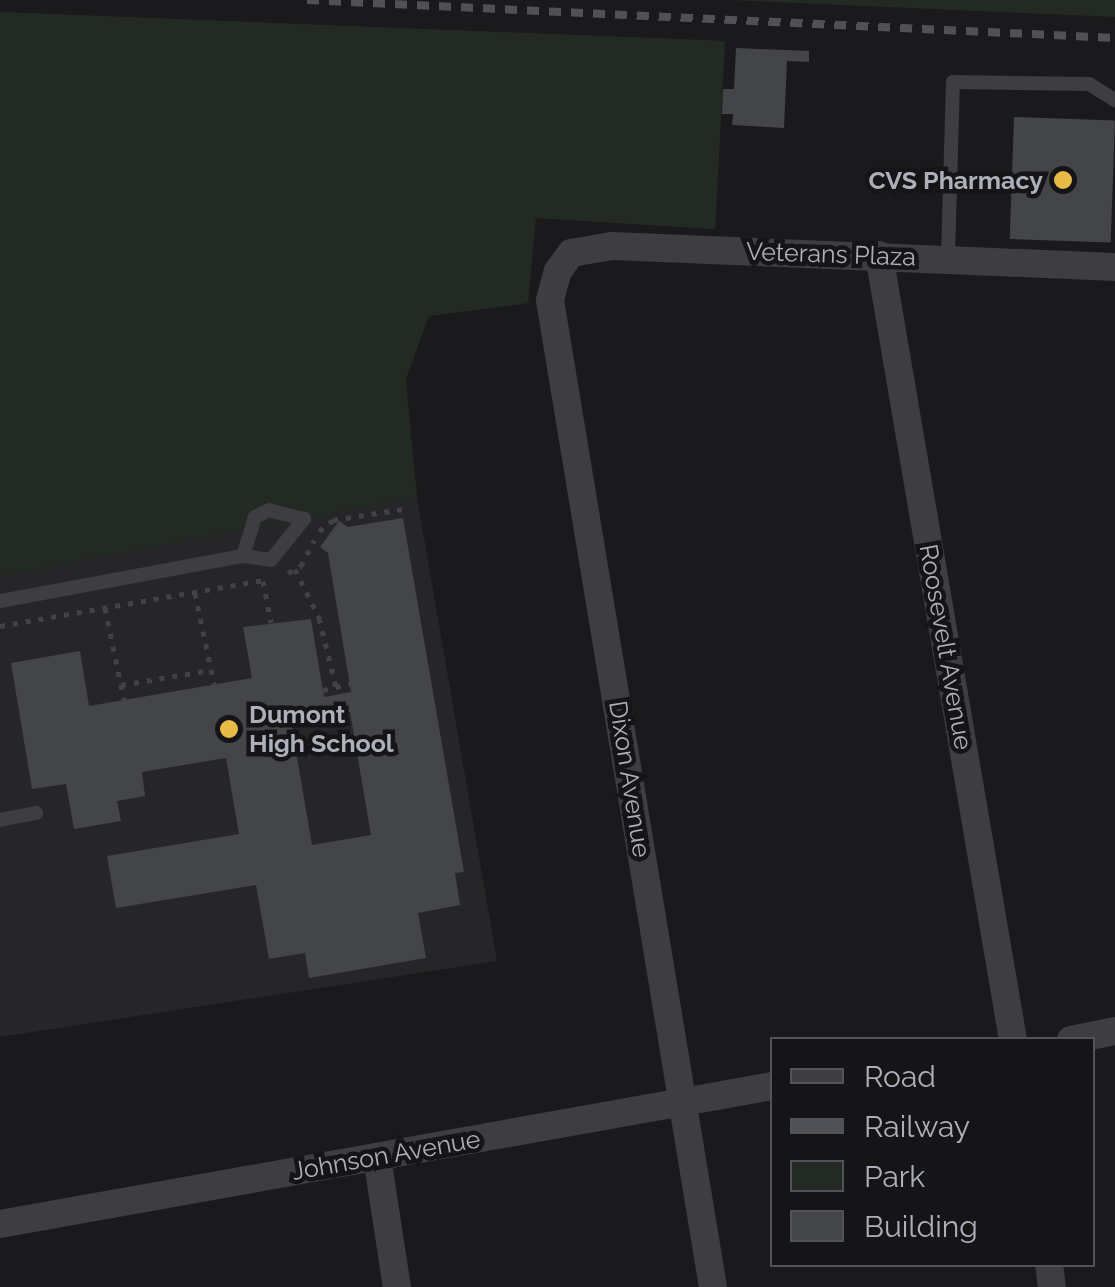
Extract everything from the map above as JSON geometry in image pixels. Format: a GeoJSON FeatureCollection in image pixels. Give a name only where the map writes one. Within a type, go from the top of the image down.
{"type":"FeatureCollection","features":[{"type":"Feature","properties":{"kind":"street","name":"Veterans Plaza"},"geometry":{"type":"LineString","coordinates":[[558,271],[571,252],[612,246],[879,254],[1115,267]]}},
{"type":"Feature","properties":{"kind":"street","name":"Roosevelt Avenue"},"geometry":{"type":"LineString","coordinates":[[879,254],[1012,1037]]}},
{"type":"Feature","properties":{"kind":"street","name":"Dixon Avenue"},"geometry":{"type":"LineString","coordinates":[[558,271],[550,300],[713,1287]]}},
{"type":"Feature","properties":{"kind":"street"},"geometry":{"type":"LineString","coordinates":[[1086,1037],[1115,1031]]}},
{"type":"Feature","properties":{"kind":"street","name":"Johnson Avenue"},"geometry":{"type":"LineString","coordinates":[[0,1224],[770,1086]]}},
{"type":"Feature","properties":{"kind":"street"},"geometry":{"type":"LineString","coordinates":[[376,1157],[396,1287]]}},
{"type":"Feature","properties":{"kind":"lane"},"geometry":{"type":"LineString","coordinates":[[948,258],[953,82],[1089,84],[1115,100]]}},
{"type":"Feature","properties":{"kind":"lane"},"geometry":{"type":"LineString","coordinates":[[0,601],[243,556],[281,555],[304,519],[269,510],[256,517],[243,556]]}},
{"type":"Feature","properties":{"kind":"lane"},"geometry":{"type":"LineString","coordinates":[[0,820],[36,813]]}},
{"type":"Feature","properties":{"kind":"path"},"geometry":{"type":"LineString","coordinates":[[295,569],[319,618],[336,687]]}},
{"type":"Feature","properties":{"kind":"path"},"geometry":{"type":"LineString","coordinates":[[263,580],[271,622]]}},
{"type":"Feature","properties":{"kind":"path"},"geometry":{"type":"LineString","coordinates":[[195,592],[214,684]]}},
{"type":"Feature","properties":{"kind":"path"},"geometry":{"type":"LineString","coordinates":[[105,608],[124,700]]}},
{"type":"Feature","properties":{"kind":"path"},"geometry":{"type":"LineString","coordinates":[[121,684],[211,670]]}},
{"type":"Feature","properties":{"kind":"path"},"geometry":{"type":"LineString","coordinates":[[323,690],[350,684]]}},
{"type":"Feature","properties":{"kind":"shaded area","name":"Dumont High School"},"geometry":{"type":"Polygon","coordinates":[[[0,12],[725,41],[715,229],[536,218],[528,303],[429,316],[406,379],[417,497],[497,961],[0,1037],[0,12]]]}},
{"type":"Feature","properties":{"kind":"green space"},"geometry":{"type":"Polygon","coordinates":[[[729,0],[1115,0],[1115,17],[729,0]]]}},
{"type":"Feature","properties":{"kind":"green space"},"geometry":{"type":"Polygon","coordinates":[[[0,12],[725,41],[715,229],[535,218],[528,303],[429,316],[405,380],[417,497],[0,576],[0,12]]]}},
{"type":"Feature","properties":{"kind":"building"},"geometry":{"type":"Polygon","coordinates":[[[736,48],[809,51],[809,62],[787,61],[784,128],[732,125],[733,114],[722,114],[723,89],[734,89],[736,48]]]}},
{"type":"Feature","properties":{"kind":"building","name":"CVS Pharmacy"},"geometry":{"type":"Polygon","coordinates":[[[1014,117],[1115,121],[1111,242],[1010,239],[1014,117]]]}},
{"type":"Feature","properties":{"kind":"building"},"geometry":{"type":"Polygon","coordinates":[[[403,518],[464,872],[455,873],[460,905],[418,913],[426,958],[309,978],[305,953],[269,959],[256,885],[116,908],[107,856],[239,834],[226,758],[142,772],[145,796],[117,801],[121,821],[74,829],[66,784],[32,789],[11,663],[80,651],[89,706],[252,678],[243,627],[311,619],[324,697],[351,692],[328,553],[320,547],[339,521],[348,527],[403,518]],[[350,712],[291,722],[312,845],[371,835],[350,712]]]}},
{"type":"Feature","properties":{"kind":"railway"},"geometry":{"type":"LineString","coordinates":[[307,0],[1115,38]]}},
{"type":"Feature","properties":{"kind":"place","name":"CVS Pharmacy"},"geometry":{"type":"Point","coordinates":[1063,180]}},
{"type":"Feature","properties":{"kind":"place","name":"Dumont High School"},"geometry":{"type":"Point","coordinates":[229,729]}}]}
